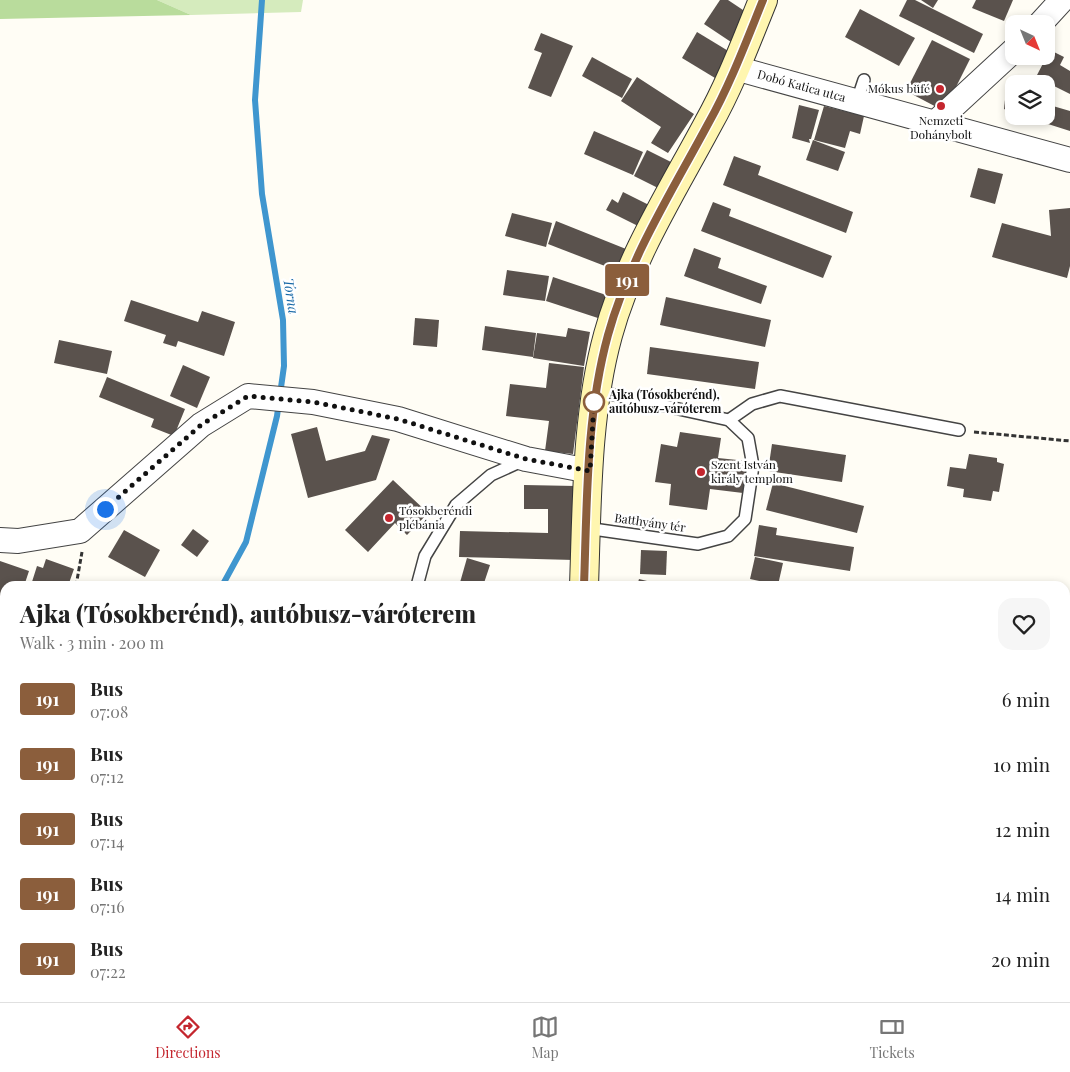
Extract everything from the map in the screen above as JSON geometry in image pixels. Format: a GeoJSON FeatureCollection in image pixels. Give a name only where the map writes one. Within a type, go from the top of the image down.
{"type":"FeatureCollection","features":[{"type":"Feature","properties":{"kind":"main road"},"geometry":{"type":"LineString","coordinates":[[584,581],[591,427],[596,391],[608,335],[623,290],[644,240],[708,124],[735,68],[763,0]]}},
{"type":"Feature","properties":{"kind":"street"},"geometry":{"type":"LineString","coordinates":[[1048,15],[1062,0]]}},
{"type":"Feature","properties":{"kind":"street"},"geometry":{"type":"LineString","coordinates":[[935,123],[1005,58]]}},
{"type":"Feature","properties":{"kind":"street","name":"Dobó Katica utca"},"geometry":{"type":"LineString","coordinates":[[735,68],[860,90],[935,123],[1070,160]]}},
{"type":"Feature","properties":{"kind":"street"},"geometry":{"type":"LineString","coordinates":[[0,540],[18,541],[80,531],[201,425],[248,396],[313,402],[398,419],[526,459],[590,471]]}},
{"type":"Feature","properties":{"kind":"lane"},"geometry":{"type":"LineString","coordinates":[[596,391],[729,420],[752,404],[780,396],[958,430]]}},
{"type":"Feature","properties":{"kind":"lane","name":"Batthyány tér"},"geometry":{"type":"LineString","coordinates":[[586,528],[698,544],[728,536],[746,519],[753,466],[748,438],[729,420]]}},
{"type":"Feature","properties":{"kind":"lane"},"geometry":{"type":"LineString","coordinates":[[418,581],[425,556],[456,505],[491,475],[526,459]]}},
{"type":"Feature","properties":{"kind":"path"},"geometry":{"type":"LineString","coordinates":[[958,430],[1070,441]]}},
{"type":"Feature","properties":{"kind":"path"},"geometry":{"type":"LineString","coordinates":[[77,581],[82,552],[80,531]]}},
{"type":"Feature","properties":{"kind":"green space"},"geometry":{"type":"Polygon","coordinates":[[[0,0],[157,0],[191,15],[0,19],[0,0]]]}},
{"type":"Feature","properties":{"kind":"green space"},"geometry":{"type":"Polygon","coordinates":[[[157,0],[303,0],[301,12],[191,15],[157,0]]]}},
{"type":"Feature","properties":{"kind":"building"},"geometry":{"type":"Polygon","coordinates":[[[720,0],[728,0],[749,14],[731,42],[704,24],[720,0]]]}},
{"type":"Feature","properties":{"kind":"building"},"geometry":{"type":"Polygon","coordinates":[[[907,0],[915,0],[983,34],[974,53],[899,16],[907,0]]]}},
{"type":"Feature","properties":{"kind":"building"},"geometry":{"type":"Polygon","coordinates":[[[921,0],[938,0],[933,8],[921,0]]]}},
{"type":"Feature","properties":{"kind":"building"},"geometry":{"type":"Polygon","coordinates":[[[976,0],[1013,0],[1004,21],[972,8],[976,0]]]}},
{"type":"Feature","properties":{"kind":"building"},"geometry":{"type":"Polygon","coordinates":[[[860,9],[915,38],[899,66],[845,37],[860,9]]]}},
{"type":"Feature","properties":{"kind":"building"},"geometry":{"type":"Polygon","coordinates":[[[697,32],[730,52],[715,78],[682,58],[697,32]]]}},
{"type":"Feature","properties":{"kind":"building"},"geometry":{"type":"Polygon","coordinates":[[[541,33],[573,46],[551,97],[528,88],[542,53],[534,50],[541,33]]]}},
{"type":"Feature","properties":{"kind":"building"},"geometry":{"type":"Polygon","coordinates":[[[932,40],[970,59],[944,111],[906,91],[932,40]]]}},
{"type":"Feature","properties":{"kind":"building"},"geometry":{"type":"Polygon","coordinates":[[[1055,52],[1064,57],[1060,65],[1070,71],[1070,94],[1055,86],[1055,75],[1037,75],[1042,65],[1055,65],[1055,52]]]}},
{"type":"Feature","properties":{"kind":"building"},"geometry":{"type":"Polygon","coordinates":[[[592,57],[632,79],[622,98],[582,76],[592,57]]]}},
{"type":"Feature","properties":{"kind":"building"},"geometry":{"type":"Polygon","coordinates":[[[637,77],[694,114],[668,153],[651,143],[661,127],[621,101],[637,77]]]}},
{"type":"Feature","properties":{"kind":"building"},"geometry":{"type":"Polygon","coordinates":[[[799,105],[819,110],[811,139],[809,139],[810,143],[792,138],[799,105]]]}},
{"type":"Feature","properties":{"kind":"building"},"geometry":{"type":"Polygon","coordinates":[[[824,106],[864,116],[860,134],[850,131],[845,148],[814,140],[824,106]]]}},
{"type":"Feature","properties":{"kind":"building"},"geometry":{"type":"Polygon","coordinates":[[[1055,107],[1070,111],[1070,131],[1051,125],[1055,125],[1055,107]]]}},
{"type":"Feature","properties":{"kind":"building"},"geometry":{"type":"Polygon","coordinates":[[[594,131],[643,152],[633,175],[584,154],[594,131]]]}},
{"type":"Feature","properties":{"kind":"building"},"geometry":{"type":"Polygon","coordinates":[[[813,140],[845,152],[838,171],[806,160],[813,140]]]}},
{"type":"Feature","properties":{"kind":"building"},"geometry":{"type":"Polygon","coordinates":[[[647,150],[679,166],[666,192],[634,176],[647,150]]]}},
{"type":"Feature","properties":{"kind":"building"},"geometry":{"type":"Polygon","coordinates":[[[734,156],[761,166],[758,175],[853,212],[846,233],[723,185],[734,156]]]}},
{"type":"Feature","properties":{"kind":"building"},"geometry":{"type":"Polygon","coordinates":[[[978,168],[1003,174],[995,204],[970,197],[978,168]]]}},
{"type":"Feature","properties":{"kind":"building"},"geometry":{"type":"Polygon","coordinates":[[[623,192],[653,207],[642,228],[606,210],[612,199],[618,203],[623,192]]]}},
{"type":"Feature","properties":{"kind":"building"},"geometry":{"type":"Polygon","coordinates":[[[713,202],[731,209],[729,216],[832,256],[823,278],[701,231],[713,202]]]}},
{"type":"Feature","properties":{"kind":"building"},"geometry":{"type":"Polygon","coordinates":[[[1070,208],[1070,266],[1067,278],[992,257],[1002,223],[1051,236],[1049,210],[1070,208]]]}},
{"type":"Feature","properties":{"kind":"building"},"geometry":{"type":"Polygon","coordinates":[[[512,213],[552,223],[546,247],[505,236],[512,213]]]}},
{"type":"Feature","properties":{"kind":"building"},"geometry":{"type":"Polygon","coordinates":[[[556,221],[631,251],[623,273],[548,244],[556,221]]]}},
{"type":"Feature","properties":{"kind":"building"},"geometry":{"type":"Polygon","coordinates":[[[694,248],[721,258],[718,268],[767,286],[761,304],[684,276],[694,248]]]}},
{"type":"Feature","properties":{"kind":"building"},"geometry":{"type":"Polygon","coordinates":[[[507,270],[549,276],[545,301],[503,295],[507,270]]]}},
{"type":"Feature","properties":{"kind":"building"},"geometry":{"type":"Polygon","coordinates":[[[553,277],[609,296],[601,319],[546,301],[553,277]]]}},
{"type":"Feature","properties":{"kind":"building"},"geometry":{"type":"Polygon","coordinates":[[[666,297],[771,320],[765,347],[660,325],[666,297]]]}},
{"type":"Feature","properties":{"kind":"building"},"geometry":{"type":"Polygon","coordinates":[[[131,300],[198,322],[202,311],[235,322],[224,356],[178,341],[176,347],[163,343],[166,335],[124,321],[131,300]]]}},
{"type":"Feature","properties":{"kind":"building"},"geometry":{"type":"Polygon","coordinates":[[[415,318],[439,320],[437,347],[413,345],[415,318]]]}},
{"type":"Feature","properties":{"kind":"building"},"geometry":{"type":"Polygon","coordinates":[[[485,326],[536,333],[533,357],[482,350],[485,326]]]}},
{"type":"Feature","properties":{"kind":"building"},"geometry":{"type":"Polygon","coordinates":[[[568,328],[590,332],[584,366],[533,358],[537,333],[566,337],[568,328]]]}},
{"type":"Feature","properties":{"kind":"building"},"geometry":{"type":"Polygon","coordinates":[[[59,340],[112,351],[107,374],[54,363],[59,340]]]}},
{"type":"Feature","properties":{"kind":"building"},"geometry":{"type":"Polygon","coordinates":[[[650,347],[759,362],[755,389],[647,374],[650,347]]]}},
{"type":"Feature","properties":{"kind":"building"},"geometry":{"type":"Polygon","coordinates":[[[549,363],[584,367],[573,454],[545,451],[549,421],[506,416],[510,384],[546,388],[549,363]]]}},
{"type":"Feature","properties":{"kind":"building"},"geometry":{"type":"Polygon","coordinates":[[[183,365],[210,377],[197,408],[170,396],[183,365]]]}},
{"type":"Feature","properties":{"kind":"building"},"geometry":{"type":"Polygon","coordinates":[[[107,377],[185,409],[174,436],[151,427],[154,419],[99,397],[107,377]]]}},
{"type":"Feature","properties":{"kind":"building"},"geometry":{"type":"Polygon","coordinates":[[[317,427],[326,461],[365,451],[372,435],[390,439],[376,480],[308,498],[291,434],[317,427]]]}},
{"type":"Feature","properties":{"kind":"building","name":"Szent István király templom"},"geometry":{"type":"Polygon","coordinates":[[[680,432],[721,438],[718,458],[747,461],[743,493],[710,489],[707,510],[669,505],[671,484],[655,482],[661,444],[677,447],[680,432]]]}},
{"type":"Feature","properties":{"kind":"building"},"geometry":{"type":"Polygon","coordinates":[[[772,444],[846,455],[842,482],[768,471],[772,444]]]}},
{"type":"Feature","properties":{"kind":"building"},"geometry":{"type":"Polygon","coordinates":[[[969,454],[997,458],[997,462],[1004,464],[999,492],[993,491],[991,501],[963,497],[964,489],[947,486],[950,467],[966,469],[969,454]]]}},
{"type":"Feature","properties":{"kind":"building","name":"Tósokberéndi plébánia"},"geometry":{"type":"Polygon","coordinates":[[[393,480],[428,513],[407,535],[395,523],[368,552],[345,530],[393,480]]]}},
{"type":"Feature","properties":{"kind":"building"},"geometry":{"type":"Polygon","coordinates":[[[773,483],[864,506],[857,533],[766,510],[773,483]]]}},
{"type":"Feature","properties":{"kind":"building"},"geometry":{"type":"Polygon","coordinates":[[[524,485],[576,486],[574,560],[459,557],[460,531],[548,533],[548,509],[524,509],[524,485]]]}},
{"type":"Feature","properties":{"kind":"building"},"geometry":{"type":"Polygon","coordinates":[[[759,525],[777,528],[776,535],[854,547],[850,571],[754,556],[759,525]]]}},
{"type":"Feature","properties":{"kind":"building"},"geometry":{"type":"Polygon","coordinates":[[[193,529],[209,541],[197,557],[181,545],[193,529]]]}},
{"type":"Feature","properties":{"kind":"building"},"geometry":{"type":"Polygon","coordinates":[[[124,530],[160,550],[145,577],[108,557],[124,530]]]}},
{"type":"Feature","properties":{"kind":"building"},"geometry":{"type":"Polygon","coordinates":[[[641,550],[667,551],[666,575],[640,574],[641,550]]]}},
{"type":"Feature","properties":{"kind":"building"},"geometry":{"type":"Polygon","coordinates":[[[755,557],[783,563],[779,581],[750,579],[755,557]]]}},
{"type":"Feature","properties":{"kind":"building"},"geometry":{"type":"Polygon","coordinates":[[[467,558],[490,565],[485,581],[460,581],[467,558]]]}},
{"type":"Feature","properties":{"kind":"building"},"geometry":{"type":"Polygon","coordinates":[[[46,559],[74,569],[70,581],[32,581],[37,566],[43,568],[46,559]]]}},
{"type":"Feature","properties":{"kind":"building"},"geometry":{"type":"Polygon","coordinates":[[[0,561],[29,571],[26,581],[0,581],[0,561]]]}},
{"type":"Feature","properties":{"kind":"waterway","name":"Torna"},"geometry":{"type":"LineString","coordinates":[[225,581],[246,542],[277,416],[284,366],[283,320],[262,194],[255,100],[262,0]]}},
{"type":"Feature","properties":{"kind":"bus line","name":"191"},"geometry":{"type":"LineString","coordinates":[[584,581],[591,427],[596,391],[608,335],[623,290],[644,240],[719,103],[763,0]]}},
{"type":"Feature","properties":{"kind":"place","name":"Mókus büfé"},"geometry":{"type":"Point","coordinates":[940,89]}},
{"type":"Feature","properties":{"kind":"place","name":"Nemzeti Dohánybolt"},"geometry":{"type":"Point","coordinates":[941,106]}},
{"type":"Feature","properties":{"kind":"place","name":"Ajka (Tósokberénd), autóbusz-váróterem"},"geometry":{"type":"Point","coordinates":[594,402]}},
{"type":"Feature","properties":{"kind":"place","name":"Szent István király templom"},"geometry":{"type":"Point","coordinates":[701,472]}},
{"type":"Feature","properties":{"kind":"place","name":"Tósokberéndi plébánia"},"geometry":{"type":"Point","coordinates":[389,518]}},
{"type":"Feature","properties":{"kind":"route"},"geometry":{"type":"LineString","coordinates":[[105,509],[201,425],[248,396],[313,402],[398,419],[526,459],[590,471],[591,427],[594,402]]}}]}
